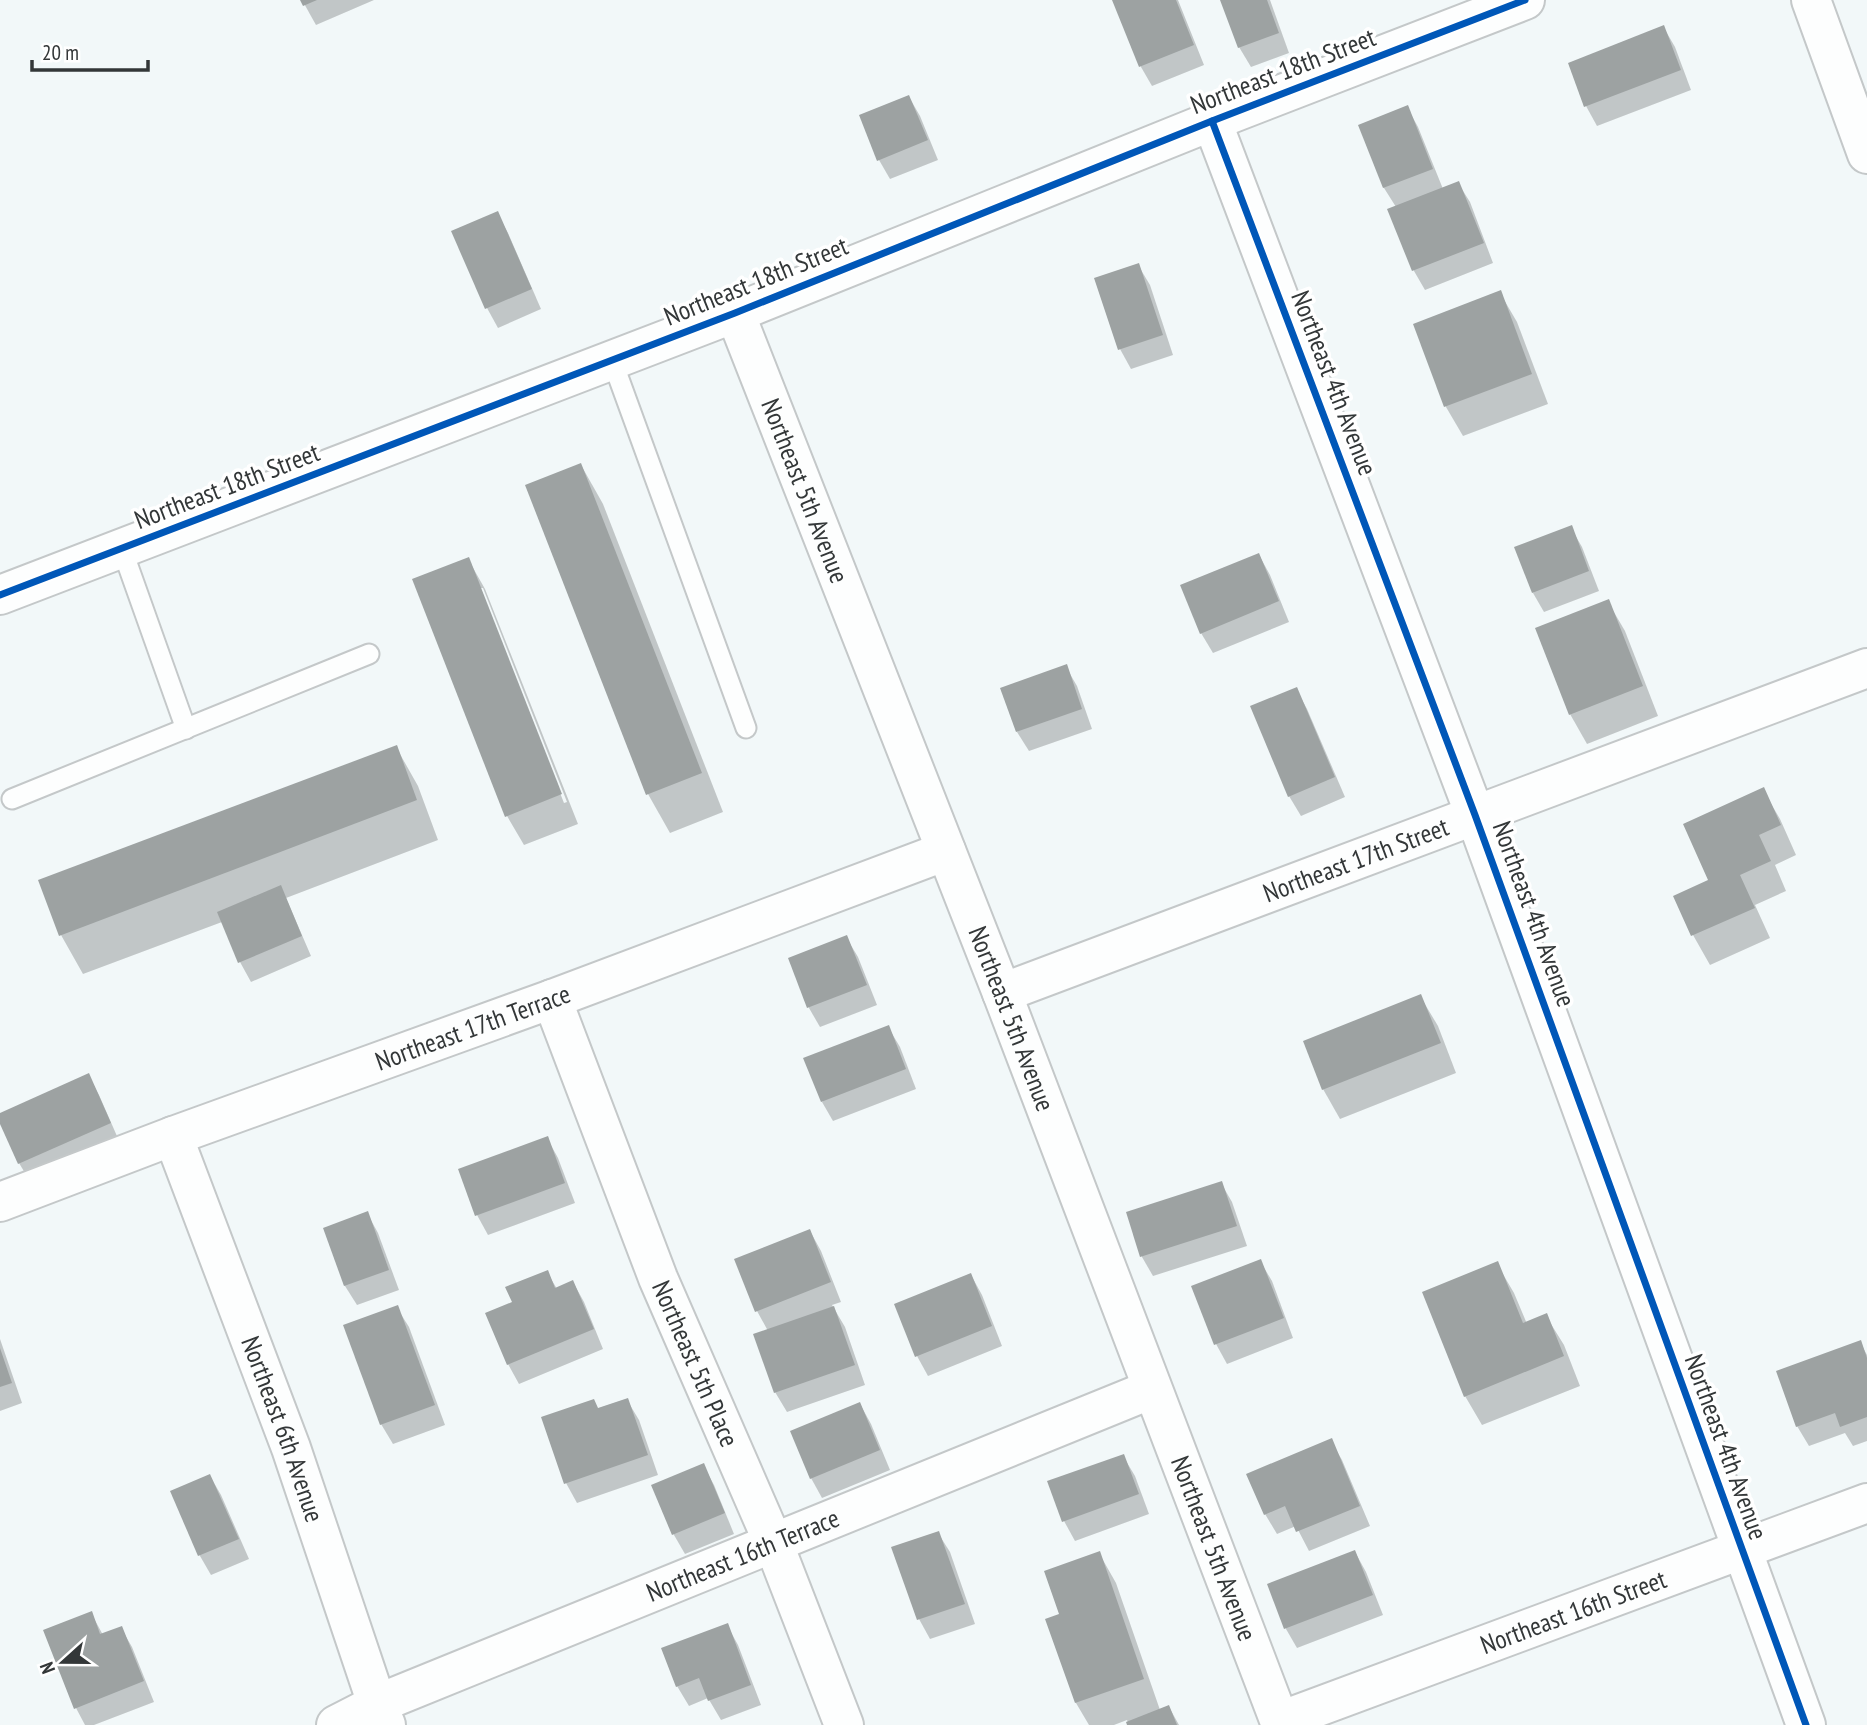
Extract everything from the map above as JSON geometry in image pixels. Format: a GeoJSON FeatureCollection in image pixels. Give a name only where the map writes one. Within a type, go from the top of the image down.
{"type":"FeatureCollection","features":[{"type":"Feature","properties":{"kind":"street","name":"Northeast 18th Street"},"geometry":{"type":"LineString","coordinates":[[0,595],[735,313],[1212,121],[1525,0]]}},
{"type":"Feature","properties":{"kind":"street"},"geometry":{"type":"LineString","coordinates":[[1811,0],[1867,154]]}},
{"type":"Feature","properties":{"kind":"street","name":"Northeast 4th Avenue"},"geometry":{"type":"LineString","coordinates":[[1212,121],[1475,815],[1806,1725]]}},
{"type":"Feature","properties":{"kind":"street","name":"Northeast 5th Avenue"},"geometry":{"type":"LineString","coordinates":[[735,313],[1002,993],[1281,1723]]}},
{"type":"Feature","properties":{"kind":"street","name":"Northeast 17th Street"},"geometry":{"type":"LineString","coordinates":[[1002,993],[1867,668]]}},
{"type":"Feature","properties":{"kind":"street","name":"Northeast 17th Terrace"},"geometry":{"type":"LineString","coordinates":[[0,1202],[946,851]]}},
{"type":"Feature","properties":{"kind":"street","name":"Northeast 5th Place"},"geometry":{"type":"LineString","coordinates":[[552,999],[658,1278],[773,1542],[844,1725]]}},
{"type":"Feature","properties":{"kind":"street","name":"Northeast 6th Avenue"},"geometry":{"type":"LineString","coordinates":[[173,1136],[291,1448],[382,1715]]}},
{"type":"Feature","properties":{"kind":"street","name":"Northeast 16th Terrace"},"geometry":{"type":"LineString","coordinates":[[336,1725],[382,1715],[773,1542],[1153,1389]]}},
{"type":"Feature","properties":{"kind":"street","name":"Northeast 16th Street"},"geometry":{"type":"LineString","coordinates":[[1281,1723],[1867,1503]]}},
{"type":"Feature","properties":{"kind":"lane"},"geometry":{"type":"LineString","coordinates":[[612,360],[746,728]]}},
{"type":"Feature","properties":{"kind":"lane"},"geometry":{"type":"LineString","coordinates":[[122,549],[186,729]]}},
{"type":"Feature","properties":{"kind":"lane"},"geometry":{"type":"LineString","coordinates":[[12,799],[369,654]]}},
{"type":"Feature","properties":{"kind":"building"},"geometry":{"type":"Polygon","coordinates":[[[300,0],[317,0],[303,6],[300,0]]]}},
{"type":"Feature","properties":{"kind":"building"},"geometry":{"type":"Polygon","coordinates":[[[1112,0],[1176,0],[1194,45],[1139,67],[1112,0]]]}},
{"type":"Feature","properties":{"kind":"building"},"geometry":{"type":"Polygon","coordinates":[[[1220,0],[1267,0],[1279,33],[1238,48],[1220,0]]]}},
{"type":"Feature","properties":{"kind":"building"},"geometry":{"type":"Polygon","coordinates":[[[1664,25],[1681,70],[1584,107],[1568,63],[1664,25]]]}},
{"type":"Feature","properties":{"kind":"building"},"geometry":{"type":"Polygon","coordinates":[[[909,95],[928,140],[877,161],[859,115],[909,95]]]}},
{"type":"Feature","properties":{"kind":"building"},"geometry":{"type":"Polygon","coordinates":[[[1408,105],[1433,169],[1383,188],[1358,125],[1408,105]]]}},
{"type":"Feature","properties":{"kind":"building"},"geometry":{"type":"Polygon","coordinates":[[[1459,181],[1484,243],[1412,271],[1387,209],[1459,181]]]}},
{"type":"Feature","properties":{"kind":"building"},"geometry":{"type":"Polygon","coordinates":[[[498,211],[532,289],[485,309],[451,231],[498,211]]]}},
{"type":"Feature","properties":{"kind":"building"},"geometry":{"type":"Polygon","coordinates":[[[1139,263],[1163,335],[1118,350],[1094,278],[1139,263]]]}},
{"type":"Feature","properties":{"kind":"building"},"geometry":{"type":"Polygon","coordinates":[[[1501,290],[1532,374],[1444,407],[1413,324],[1501,290]]]}},
{"type":"Feature","properties":{"kind":"building"},"geometry":{"type":"Polygon","coordinates":[[[581,463],[702,773],[646,795],[525,485],[581,463]]]}},
{"type":"Feature","properties":{"kind":"building"},"geometry":{"type":"Polygon","coordinates":[[[1572,525],[1589,571],[1532,593],[1514,547],[1572,525]]]}},
{"type":"Feature","properties":{"kind":"building"},"geometry":{"type":"Polygon","coordinates":[[[1259,553],[1279,601],[1200,634],[1180,585],[1259,553]]]}},
{"type":"Feature","properties":{"kind":"building"},"geometry":{"type":"Polygon","coordinates":[[[469,557],[562,794],[505,817],[412,579],[469,557]]]}},
{"type":"Feature","properties":{"kind":"building"},"geometry":{"type":"Polygon","coordinates":[[[1609,599],[1643,686],[1569,715],[1535,628],[1609,599]]]}},
{"type":"Feature","properties":{"kind":"building"},"geometry":{"type":"Polygon","coordinates":[[[1067,664],[1082,709],[1016,732],[1000,688],[1067,664]]]}},
{"type":"Feature","properties":{"kind":"building"},"geometry":{"type":"Polygon","coordinates":[[[1297,687],[1335,777],[1288,797],[1250,706],[1297,687]]]}},
{"type":"Feature","properties":{"kind":"building"},"geometry":{"type":"Polygon","coordinates":[[[397,745],[417,800],[59,936],[38,880],[397,745]]]}},
{"type":"Feature","properties":{"kind":"building"},"geometry":{"type":"Polygon","coordinates":[[[1764,787],[1781,825],[1759,835],[1771,861],[1740,875],[1755,908],[1691,936],[1673,896],[1708,880],[1683,824],[1764,787]]]}},
{"type":"Feature","properties":{"kind":"building"},"geometry":{"type":"Polygon","coordinates":[[[281,885],[302,936],[238,963],[217,912],[281,885]]]}},
{"type":"Feature","properties":{"kind":"building"},"geometry":{"type":"Polygon","coordinates":[[[847,935],[867,985],[807,1008],[788,958],[847,935]]]}},
{"type":"Feature","properties":{"kind":"building"},"geometry":{"type":"Polygon","coordinates":[[[1421,994],[1441,1043],[1322,1090],[1303,1041],[1421,994]]]}},
{"type":"Feature","properties":{"kind":"building"},"geometry":{"type":"Polygon","coordinates":[[[889,1025],[906,1069],[821,1102],[803,1058],[889,1025]]]}},
{"type":"Feature","properties":{"kind":"building"},"geometry":{"type":"Polygon","coordinates":[[[89,1073],[111,1123],[18,1164],[0,1124],[0,1113],[89,1073]]]}},
{"type":"Feature","properties":{"kind":"building"},"geometry":{"type":"Polygon","coordinates":[[[548,1136],[565,1183],[475,1216],[458,1169],[548,1136]]]}},
{"type":"Feature","properties":{"kind":"building"},"geometry":{"type":"Polygon","coordinates":[[[1222,1181],[1237,1226],[1140,1257],[1126,1212],[1222,1181]]]}},
{"type":"Feature","properties":{"kind":"building"},"geometry":{"type":"Polygon","coordinates":[[[368,1211],[389,1270],[344,1286],[323,1228],[368,1211]]]}},
{"type":"Feature","properties":{"kind":"building"},"geometry":{"type":"Polygon","coordinates":[[[810,1229],[831,1282],[755,1312],[734,1259],[810,1229]]]}},
{"type":"Feature","properties":{"kind":"building"},"geometry":{"type":"Polygon","coordinates":[[[1261,1259],[1284,1318],[1214,1345],[1191,1286],[1261,1259]]]}},
{"type":"Feature","properties":{"kind":"building"},"geometry":{"type":"Polygon","coordinates":[[[1498,1261],[1523,1323],[1547,1313],[1564,1356],[1464,1397],[1422,1292],[1498,1261]]]}},
{"type":"Feature","properties":{"kind":"building"},"geometry":{"type":"Polygon","coordinates":[[[548,1270],[555,1288],[573,1280],[594,1329],[507,1365],[485,1313],[512,1302],[505,1287],[548,1270]]]}},
{"type":"Feature","properties":{"kind":"building"},"geometry":{"type":"Polygon","coordinates":[[[971,1273],[992,1326],[915,1357],[894,1304],[971,1273]]]}},
{"type":"Feature","properties":{"kind":"building"},"geometry":{"type":"Polygon","coordinates":[[[398,1305],[435,1405],[380,1425],[343,1325],[398,1305]]]}},
{"type":"Feature","properties":{"kind":"building"},"geometry":{"type":"Polygon","coordinates":[[[834,1306],[855,1365],[774,1393],[753,1334],[834,1306]]]}},
{"type":"Feature","properties":{"kind":"building"},"geometry":{"type":"Polygon","coordinates":[[[1861,1340],[1867,1358],[1867,1417],[1840,1427],[1835,1413],[1796,1427],[1776,1371],[1861,1340]]]}},
{"type":"Feature","properties":{"kind":"building"},"geometry":{"type":"Polygon","coordinates":[[[0,1348],[12,1383],[0,1387],[0,1348]]]}},
{"type":"Feature","properties":{"kind":"building"},"geometry":{"type":"Polygon","coordinates":[[[628,1398],[648,1455],[564,1484],[541,1417],[594,1399],[598,1408],[628,1398]]]}},
{"type":"Feature","properties":{"kind":"building"},"geometry":{"type":"Polygon","coordinates":[[[860,1402],[880,1450],[810,1479],[790,1431],[860,1402]]]}},
{"type":"Feature","properties":{"kind":"building"},"geometry":{"type":"Polygon","coordinates":[[[1332,1438],[1360,1506],[1296,1532],[1285,1506],[1264,1515],[1246,1474],[1332,1438]]]}},
{"type":"Feature","properties":{"kind":"building"},"geometry":{"type":"Polygon","coordinates":[[[1124,1454],[1139,1494],[1062,1522],[1047,1481],[1124,1454]]]}},
{"type":"Feature","properties":{"kind":"building"},"geometry":{"type":"Polygon","coordinates":[[[704,1463],[725,1513],[672,1535],[651,1485],[704,1463]]]}},
{"type":"Feature","properties":{"kind":"building"},"geometry":{"type":"Polygon","coordinates":[[[210,1474],[239,1539],[198,1556],[170,1491],[210,1474]]]}},
{"type":"Feature","properties":{"kind":"building"},"geometry":{"type":"Polygon","coordinates":[[[939,1531],[965,1604],[917,1620],[891,1547],[939,1531]]]}},
{"type":"Feature","properties":{"kind":"building"},"geometry":{"type":"Polygon","coordinates":[[[1355,1550],[1373,1595],[1284,1629],[1267,1584],[1355,1550]]]}},
{"type":"Feature","properties":{"kind":"building"},"geometry":{"type":"Polygon","coordinates":[[[1100,1551],[1144,1679],[1075,1703],[1045,1619],[1059,1614],[1044,1571],[1100,1551]]]}},
{"type":"Feature","properties":{"kind":"building"},"geometry":{"type":"Polygon","coordinates":[[[92,1611],[100,1634],[122,1626],[144,1681],[74,1709],[43,1630],[92,1611]]]}},
{"type":"Feature","properties":{"kind":"building"},"geometry":{"type":"Polygon","coordinates":[[[728,1623],[751,1685],[708,1701],[699,1678],[676,1687],[661,1648],[728,1623]]]}},
{"type":"Feature","properties":{"kind":"building"},"geometry":{"type":"Polygon","coordinates":[[[1169,1705],[1177,1725],[1127,1725],[1126,1722],[1169,1705]]]}},
{"type":"Feature","properties":{"kind":"cycle path"},"geometry":{"type":"LineString","coordinates":[[0,595],[735,313],[1212,121],[1525,0]]}},
{"type":"Feature","properties":{"kind":"cycle path"},"geometry":{"type":"LineString","coordinates":[[1212,121],[1475,815],[1806,1725]]}}]}
